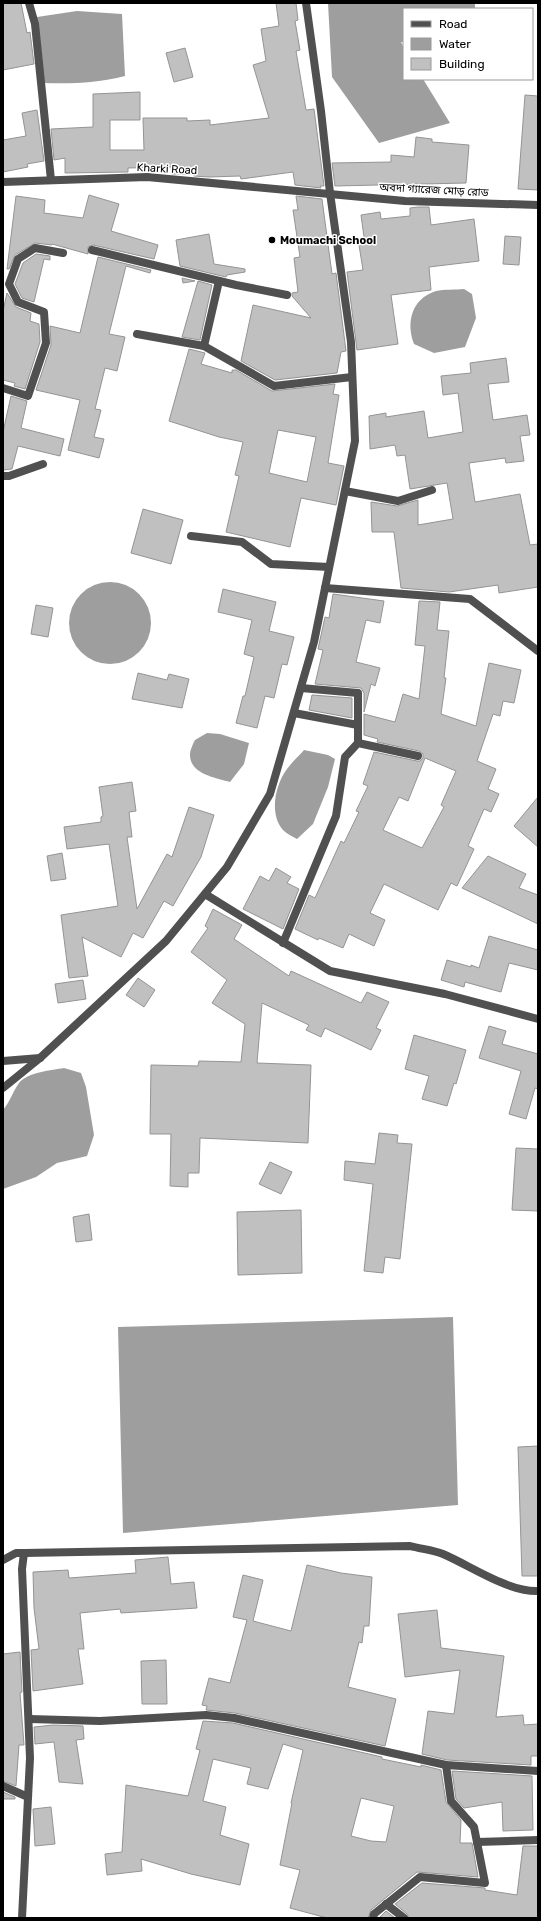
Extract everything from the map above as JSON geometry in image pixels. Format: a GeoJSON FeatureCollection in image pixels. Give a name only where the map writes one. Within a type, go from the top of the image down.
{"type":"FeatureCollection","features":[{"type":"Feature","properties":{"kind":"street"},"geometry":{"type":"LineString","coordinates":[[29,3],[35,24],[51,180]]}},
{"type":"Feature","properties":{"kind":"street"},"geometry":{"type":"LineString","coordinates":[[3,1088],[40,1058],[166,941],[227,867],[270,794],[314,642],[355,441],[351,342],[330,193],[321,110],[306,3]]}},
{"type":"Feature","properties":{"kind":"street","name":"Kharki Road"},"geometry":{"type":"LineString","coordinates":[[3,182],[147,178],[330,193]]}},
{"type":"Feature","properties":{"kind":"street","name":"অবদা গ্যারেজ মোড় রোড"},"geometry":{"type":"LineString","coordinates":[[330,193],[405,201],[538,205]]}},
{"type":"Feature","properties":{"kind":"street"},"geometry":{"type":"LineString","coordinates":[[3,388],[28,396],[46,343],[44,312],[18,302],[9,284],[18,259],[35,248],[64,253]]}},
{"type":"Feature","properties":{"kind":"street"},"geometry":{"type":"LineString","coordinates":[[92,250],[219,281],[287,295]]}},
{"type":"Feature","properties":{"kind":"street"},"geometry":{"type":"LineString","coordinates":[[204,346],[219,281]]}},
{"type":"Feature","properties":{"kind":"street"},"geometry":{"type":"LineString","coordinates":[[137,334],[204,346],[274,386],[352,377]]}},
{"type":"Feature","properties":{"kind":"street"},"geometry":{"type":"LineString","coordinates":[[3,476],[9,476],[43,464]]}},
{"type":"Feature","properties":{"kind":"street"},"geometry":{"type":"LineString","coordinates":[[345,491],[398,501],[432,490]]}},
{"type":"Feature","properties":{"kind":"street"},"geometry":{"type":"LineString","coordinates":[[191,536],[242,542],[271,564],[329,567]]}},
{"type":"Feature","properties":{"kind":"street"},"geometry":{"type":"LineString","coordinates":[[325,588],[470,599],[538,651]]}},
{"type":"Feature","properties":{"kind":"street"},"geometry":{"type":"LineString","coordinates":[[283,943],[336,816],[345,757],[358,743],[358,693],[301,688]]}},
{"type":"Feature","properties":{"kind":"street"},"geometry":{"type":"LineString","coordinates":[[294,713],[358,725]]}},
{"type":"Feature","properties":{"kind":"street"},"geometry":{"type":"LineString","coordinates":[[358,743],[418,756]]}},
{"type":"Feature","properties":{"kind":"street"},"geometry":{"type":"LineString","coordinates":[[205,894],[330,971],[445,994],[538,1019]]}},
{"type":"Feature","properties":{"kind":"street"},"geometry":{"type":"LineString","coordinates":[[3,1061],[40,1058]]}},
{"type":"Feature","properties":{"kind":"street"},"geometry":{"type":"LineString","coordinates":[[3,1560],[16,1553],[410,1546],[442,1553],[492,1578],[529,1591],[538,1591]]}},
{"type":"Feature","properties":{"kind":"street"},"geometry":{"type":"LineString","coordinates":[[22,1918],[30,1758],[22,1569],[24,1553]]}},
{"type":"Feature","properties":{"kind":"street"},"geometry":{"type":"LineString","coordinates":[[29,1719],[100,1720],[206,1715],[234,1718],[446,1766],[538,1771]]}},
{"type":"Feature","properties":{"kind":"street"},"geometry":{"type":"LineString","coordinates":[[373,1918],[374,1914],[420,1877],[485,1882],[474,1827],[451,1801],[446,1766]]}},
{"type":"Feature","properties":{"kind":"street"},"geometry":{"type":"LineString","coordinates":[[3,1786],[28,1797]]}},
{"type":"Feature","properties":{"kind":"street"},"geometry":{"type":"LineString","coordinates":[[477,1842],[538,1840]]}},
{"type":"Feature","properties":{"kind":"street"},"geometry":{"type":"LineString","coordinates":[[386,1904],[404,1918]]}},
{"type":"Feature","properties":{"kind":"water"},"geometry":{"type":"Polygon","coordinates":[[[328,3],[475,3],[475,8],[403,8],[403,42],[401,42],[403,46],[403,80],[424,80],[450,123],[379,143],[332,77],[328,3]]]}},
{"type":"Feature","properties":{"kind":"water"},"geometry":{"type":"Polygon","coordinates":[[[77,11],[122,14],[125,76],[84,82],[43,83],[37,17],[77,11]]]}},
{"type":"Feature","properties":{"kind":"water"},"geometry":{"type":"Polygon","coordinates":[[[464,289],[472,294],[476,318],[465,347],[434,353],[414,344],[411,320],[416,306],[421,300],[436,291],[464,289]]]}},
{"type":"Feature","properties":{"kind":"water"},"geometry":{"type":"Polygon","coordinates":[[[110,582],[126,585],[139,594],[148,607],[151,623],[148,639],[139,652],[126,661],[110,664],[94,661],[81,652],[72,639],[69,623],[72,607],[81,594],[94,585],[110,582]]]}},
{"type":"Feature","properties":{"kind":"water"},"geometry":{"type":"Polygon","coordinates":[[[207,733],[220,734],[249,743],[244,764],[230,782],[211,777],[199,771],[194,767],[191,761],[190,753],[195,740],[207,733]]]}},
{"type":"Feature","properties":{"kind":"water"},"geometry":{"type":"Polygon","coordinates":[[[304,750],[328,755],[335,759],[328,787],[313,824],[297,839],[283,830],[279,823],[276,816],[275,800],[279,783],[283,776],[289,766],[304,750]]]}},
{"type":"Feature","properties":{"kind":"water"},"geometry":{"type":"Polygon","coordinates":[[[64,1068],[81,1073],[86,1087],[94,1135],[87,1156],[57,1163],[36,1177],[3,1189],[3,1110],[8,1104],[17,1086],[23,1079],[40,1072],[64,1068]]]}},
{"type":"Feature","properties":{"kind":"water"},"geometry":{"type":"Polygon","coordinates":[[[453,1317],[458,1505],[123,1533],[118,1327],[453,1317]]]}},
{"type":"Feature","properties":{"kind":"building"},"geometry":{"type":"Polygon","coordinates":[[[3,3],[21,3],[27,33],[30,32],[34,64],[3,70],[3,3]]]}},
{"type":"Feature","properties":{"kind":"building"},"geometry":{"type":"Polygon","coordinates":[[[276,3],[296,3],[298,20],[295,21],[300,50],[296,51],[306,110],[314,109],[324,186],[320,186],[321,188],[295,185],[293,172],[241,179],[240,176],[209,177],[194,176],[194,174],[172,174],[171,167],[128,168],[128,172],[65,173],[65,158],[54,160],[51,129],[93,127],[93,94],[140,92],[140,120],[110,120],[110,150],[144,150],[143,118],[187,118],[187,121],[210,120],[210,125],[269,118],[253,65],[266,61],[261,29],[279,26],[276,3]]]}},
{"type":"Feature","properties":{"kind":"building"},"geometry":{"type":"Polygon","coordinates":[[[185,48],[193,77],[174,82],[166,53],[185,48]]]}},
{"type":"Feature","properties":{"kind":"building"},"geometry":{"type":"Polygon","coordinates":[[[525,95],[538,96],[538,190],[518,189],[525,95]]]}},
{"type":"Feature","properties":{"kind":"building"},"geometry":{"type":"Polygon","coordinates":[[[37,110],[44,161],[27,164],[28,167],[3,172],[3,140],[26,136],[22,113],[37,110]]]}},
{"type":"Feature","properties":{"kind":"building"},"geometry":{"type":"Polygon","coordinates":[[[416,137],[432,139],[432,142],[469,145],[466,183],[335,186],[332,163],[391,162],[391,155],[414,157],[416,137]]]}},
{"type":"Feature","properties":{"kind":"building"},"geometry":{"type":"Polygon","coordinates":[[[89,195],[119,204],[111,231],[158,245],[154,259],[93,245],[88,247],[88,254],[52,244],[35,243],[15,255],[9,269],[7,269],[16,196],[45,200],[44,213],[83,218],[89,195]]]}},
{"type":"Feature","properties":{"kind":"building"},"geometry":{"type":"Polygon","coordinates":[[[296,196],[322,199],[332,274],[336,273],[346,351],[341,352],[337,373],[275,380],[241,361],[253,305],[311,318],[292,296],[292,293],[298,292],[294,258],[300,257],[293,210],[298,210],[296,196]]]}},
{"type":"Feature","properties":{"kind":"building"},"geometry":{"type":"Polygon","coordinates":[[[429,207],[431,225],[474,219],[479,261],[429,267],[431,290],[391,295],[398,344],[357,350],[347,272],[363,270],[359,245],[365,244],[361,215],[380,212],[381,219],[410,216],[410,208],[429,207]]]}},
{"type":"Feature","properties":{"kind":"building"},"geometry":{"type":"Polygon","coordinates":[[[209,234],[214,264],[245,269],[245,272],[227,275],[226,277],[180,266],[176,240],[209,234]]]}},
{"type":"Feature","properties":{"kind":"building"},"geometry":{"type":"Polygon","coordinates":[[[505,236],[521,237],[519,265],[503,264],[505,236]]]}},
{"type":"Feature","properties":{"kind":"building"},"geometry":{"type":"Polygon","coordinates":[[[36,254],[50,256],[50,260],[44,259],[34,302],[22,298],[15,284],[23,263],[36,254]]]}},
{"type":"Feature","properties":{"kind":"building"},"geometry":{"type":"Polygon","coordinates":[[[98,257],[151,270],[150,273],[126,266],[109,334],[125,337],[117,371],[105,368],[95,409],[101,410],[94,437],[104,439],[99,458],[68,450],[80,400],[36,390],[51,345],[50,326],[80,333],[98,257]]]}},
{"type":"Feature","properties":{"kind":"building"},"geometry":{"type":"Polygon","coordinates":[[[182,278],[195,281],[183,283],[182,278]]]}},
{"type":"Feature","properties":{"kind":"building"},"geometry":{"type":"Polygon","coordinates":[[[198,281],[212,285],[200,340],[182,337],[198,281]]]}},
{"type":"Feature","properties":{"kind":"building"},"geometry":{"type":"Polygon","coordinates":[[[7,293],[16,307],[31,313],[30,321],[39,324],[40,342],[25,389],[14,386],[15,383],[3,380],[3,311],[7,293]]]}},
{"type":"Feature","properties":{"kind":"building"},"geometry":{"type":"Polygon","coordinates":[[[189,349],[205,353],[201,364],[232,373],[232,370],[236,370],[272,391],[335,384],[333,394],[339,395],[328,463],[344,466],[336,505],[301,498],[290,547],[226,532],[239,476],[235,475],[243,442],[219,437],[169,421],[189,349]],[[278,430],[269,473],[307,482],[316,437],[278,430]]]}},
{"type":"Feature","properties":{"kind":"building"},"geometry":{"type":"Polygon","coordinates":[[[506,358],[509,382],[488,384],[493,420],[527,415],[530,435],[520,436],[524,461],[506,463],[505,458],[469,463],[475,502],[520,494],[530,545],[538,544],[538,587],[499,593],[498,585],[449,592],[401,588],[394,532],[372,532],[371,502],[397,506],[418,500],[418,525],[453,519],[447,483],[410,489],[405,455],[397,456],[395,445],[370,449],[369,416],[386,413],[386,417],[424,411],[428,438],[463,432],[458,393],[443,395],[441,376],[471,373],[470,363],[506,358]]]}},
{"type":"Feature","properties":{"kind":"building"},"geometry":{"type":"Polygon","coordinates":[[[11,396],[27,401],[21,428],[64,439],[60,456],[18,446],[12,469],[3,470],[3,432],[11,396]]]}},
{"type":"Feature","properties":{"kind":"building"},"geometry":{"type":"Polygon","coordinates":[[[143,509],[183,520],[171,564],[131,553],[143,509]]]}},
{"type":"Feature","properties":{"kind":"building"},"geometry":{"type":"Polygon","coordinates":[[[223,589],[276,602],[269,631],[294,637],[287,665],[282,664],[274,698],[265,696],[257,728],[236,723],[243,696],[245,696],[254,657],[244,654],[252,620],[218,612],[223,589]]]}},
{"type":"Feature","properties":{"kind":"building"},"geometry":{"type":"Polygon","coordinates":[[[333,594],[384,601],[380,623],[366,620],[356,662],[380,668],[375,686],[371,684],[364,712],[364,693],[361,688],[315,684],[323,650],[318,649],[325,617],[329,618],[333,594]]]}},
{"type":"Feature","properties":{"kind":"building"},"geometry":{"type":"Polygon","coordinates":[[[419,601],[440,602],[437,630],[449,631],[444,678],[446,678],[441,714],[476,726],[489,663],[521,670],[514,703],[503,701],[500,716],[493,714],[477,761],[496,769],[488,789],[499,794],[491,812],[484,809],[468,846],[474,849],[457,886],[451,883],[438,910],[384,884],[370,913],[385,920],[374,946],[349,934],[343,948],[319,938],[318,940],[295,929],[309,895],[315,898],[341,841],[344,843],[359,812],[356,811],[368,786],[363,784],[374,752],[417,761],[420,761],[423,758],[423,754],[419,751],[377,742],[378,739],[364,735],[364,714],[395,722],[403,694],[419,699],[425,646],[415,645],[419,601]],[[425,758],[408,801],[399,797],[383,830],[422,848],[444,807],[441,805],[456,771],[425,758]]]}},
{"type":"Feature","properties":{"kind":"building"},"geometry":{"type":"Polygon","coordinates":[[[36,605],[53,608],[48,637],[31,634],[36,605]]]}},
{"type":"Feature","properties":{"kind":"building"},"geometry":{"type":"Polygon","coordinates":[[[138,673],[167,680],[169,674],[189,679],[182,708],[132,699],[138,673]]]}},
{"type":"Feature","properties":{"kind":"building"},"geometry":{"type":"Polygon","coordinates":[[[312,695],[352,698],[352,718],[309,710],[312,695]]]}},
{"type":"Feature","properties":{"kind":"building"},"geometry":{"type":"Polygon","coordinates":[[[132,782],[136,811],[129,812],[132,837],[127,837],[137,909],[167,854],[172,857],[189,807],[214,815],[201,857],[173,906],[164,901],[143,938],[133,933],[121,957],[82,937],[88,976],[69,978],[61,915],[118,906],[109,844],[67,849],[64,827],[101,822],[101,817],[103,816],[99,787],[132,782]]]}},
{"type":"Feature","properties":{"kind":"building"},"geometry":{"type":"Polygon","coordinates":[[[538,797],[538,847],[514,826],[538,797]]]}},
{"type":"Feature","properties":{"kind":"building"},"geometry":{"type":"Polygon","coordinates":[[[62,853],[66,879],[51,881],[47,856],[62,853]]]}},
{"type":"Feature","properties":{"kind":"building"},"geometry":{"type":"Polygon","coordinates":[[[488,856],[526,874],[519,888],[538,895],[538,924],[462,888],[488,856]]]}},
{"type":"Feature","properties":{"kind":"building"},"geometry":{"type":"Polygon","coordinates":[[[276,868],[291,877],[287,883],[299,889],[283,929],[243,909],[260,876],[269,881],[276,868]]]}},
{"type":"Feature","properties":{"kind":"building"},"geometry":{"type":"Polygon","coordinates":[[[213,909],[242,925],[234,939],[289,976],[291,971],[361,1003],[367,992],[389,1002],[376,1028],[381,1030],[371,1050],[325,1028],[321,1037],[306,1030],[309,1025],[262,1003],[257,1063],[311,1065],[308,1143],[200,1138],[199,1173],[188,1173],[188,1187],[170,1186],[171,1134],[150,1134],[151,1065],[198,1066],[199,1061],[241,1062],[245,1024],[212,1003],[227,980],[191,952],[208,928],[205,926],[213,909]]]}},
{"type":"Feature","properties":{"kind":"building"},"geometry":{"type":"Polygon","coordinates":[[[489,936],[538,950],[538,970],[509,963],[501,992],[465,982],[464,987],[441,980],[447,960],[479,968],[489,936]]]}},
{"type":"Feature","properties":{"kind":"building"},"geometry":{"type":"Polygon","coordinates":[[[138,978],[155,990],[144,1007],[126,995],[138,978]]]}},
{"type":"Feature","properties":{"kind":"building"},"geometry":{"type":"Polygon","coordinates":[[[83,980],[86,999],[58,1003],[55,984],[83,980]]]}},
{"type":"Feature","properties":{"kind":"building"},"geometry":{"type":"Polygon","coordinates":[[[489,1026],[506,1031],[502,1044],[538,1054],[538,1089],[535,1088],[526,1119],[509,1114],[521,1071],[479,1058],[489,1026]]]}},
{"type":"Feature","properties":{"kind":"building"},"geometry":{"type":"Polygon","coordinates":[[[414,1035],[466,1050],[456,1084],[454,1083],[447,1106],[422,1099],[429,1076],[405,1069],[414,1035]]]}},
{"type":"Feature","properties":{"kind":"building"},"geometry":{"type":"Polygon","coordinates":[[[379,1133],[398,1135],[397,1143],[412,1144],[400,1259],[385,1257],[383,1273],[364,1271],[373,1184],[344,1180],[345,1161],[375,1164],[379,1133]]]}},
{"type":"Feature","properties":{"kind":"building"},"geometry":{"type":"Polygon","coordinates":[[[516,1148],[538,1149],[538,1211],[512,1210],[516,1148]]]}},
{"type":"Feature","properties":{"kind":"building"},"geometry":{"type":"Polygon","coordinates":[[[270,1162],[292,1172],[281,1194],[259,1184],[270,1162]]]}},
{"type":"Feature","properties":{"kind":"building"},"geometry":{"type":"Polygon","coordinates":[[[301,1210],[302,1273],[238,1275],[237,1212],[301,1210]]]}},
{"type":"Feature","properties":{"kind":"building"},"geometry":{"type":"Polygon","coordinates":[[[89,1214],[92,1240],[76,1242],[73,1217],[89,1214]]]}},
{"type":"Feature","properties":{"kind":"building"},"geometry":{"type":"Polygon","coordinates":[[[538,1446],[538,1576],[522,1576],[518,1447],[538,1446]]]}},
{"type":"Feature","properties":{"kind":"building"},"geometry":{"type":"Polygon","coordinates":[[[168,1557],[171,1584],[194,1582],[197,1608],[121,1613],[120,1609],[80,1613],[84,1649],[78,1649],[83,1684],[33,1691],[31,1650],[39,1649],[34,1608],[33,1572],[68,1570],[69,1578],[136,1573],[135,1560],[168,1557]]]}},
{"type":"Feature","properties":{"kind":"building"},"geometry":{"type":"Polygon","coordinates":[[[307,1565],[341,1573],[372,1577],[369,1626],[364,1626],[362,1643],[359,1642],[348,1687],[396,1699],[385,1746],[235,1713],[206,1710],[207,1706],[202,1705],[209,1678],[230,1683],[247,1620],[233,1617],[243,1575],[263,1580],[253,1621],[291,1631],[307,1565]]]}},
{"type":"Feature","properties":{"kind":"building"},"geometry":{"type":"Polygon","coordinates":[[[437,1610],[441,1648],[504,1656],[496,1717],[523,1715],[524,1725],[538,1724],[538,1756],[531,1756],[531,1765],[447,1760],[422,1754],[428,1711],[454,1714],[460,1670],[405,1677],[398,1614],[437,1610]]]}},
{"type":"Feature","properties":{"kind":"building"},"geometry":{"type":"Polygon","coordinates":[[[20,1652],[22,1692],[20,1693],[24,1745],[19,1745],[16,1786],[3,1781],[3,1654],[20,1652]]]}},
{"type":"Feature","properties":{"kind":"building"},"geometry":{"type":"Polygon","coordinates":[[[166,1660],[167,1704],[142,1704],[141,1661],[166,1660]]]}},
{"type":"Feature","properties":{"kind":"building"},"geometry":{"type":"Polygon","coordinates":[[[203,1721],[233,1723],[382,1757],[382,1759],[421,1767],[421,1765],[441,1770],[446,1802],[461,1820],[460,1843],[472,1843],[478,1877],[417,1872],[371,1910],[368,1918],[327,1918],[290,1908],[300,1870],[280,1865],[291,1803],[303,1750],[283,1744],[268,1789],[247,1784],[251,1768],[213,1759],[203,1801],[226,1807],[220,1835],[249,1844],[240,1885],[191,1874],[141,1859],[142,1871],[107,1875],[105,1854],[122,1852],[126,1785],[188,1796],[200,1750],[196,1749],[203,1721]],[[361,1798],[351,1836],[371,1841],[386,1842],[394,1806],[361,1798]]]}},
{"type":"Feature","properties":{"kind":"building"},"geometry":{"type":"Polygon","coordinates":[[[53,1725],[83,1726],[84,1739],[76,1740],[83,1784],[59,1782],[54,1742],[35,1744],[34,1727],[53,1725]]]}},
{"type":"Feature","properties":{"kind":"building"},"geometry":{"type":"Polygon","coordinates":[[[452,1771],[532,1776],[533,1830],[503,1831],[502,1802],[464,1808],[456,1799],[452,1771]]]}},
{"type":"Feature","properties":{"kind":"building"},"geometry":{"type":"Polygon","coordinates":[[[3,1792],[15,1797],[15,1799],[3,1799],[3,1792]]]}},
{"type":"Feature","properties":{"kind":"building"},"geometry":{"type":"Polygon","coordinates":[[[51,1807],[55,1844],[35,1846],[33,1809],[51,1807]]]}},
{"type":"Feature","properties":{"kind":"building"},"geometry":{"type":"Polygon","coordinates":[[[523,1846],[538,1846],[538,1918],[409,1918],[407,1914],[395,1904],[422,1883],[485,1888],[485,1890],[517,1895],[523,1846]]]}},
{"type":"Feature","properties":{"kind":"building"},"geometry":{"type":"Polygon","coordinates":[[[386,1911],[395,1918],[379,1918],[386,1911]]]}},
{"type":"Feature","properties":{"kind":"place","name":"Moumachi School"},"geometry":{"type":"Point","coordinates":[272,240]}}]}
